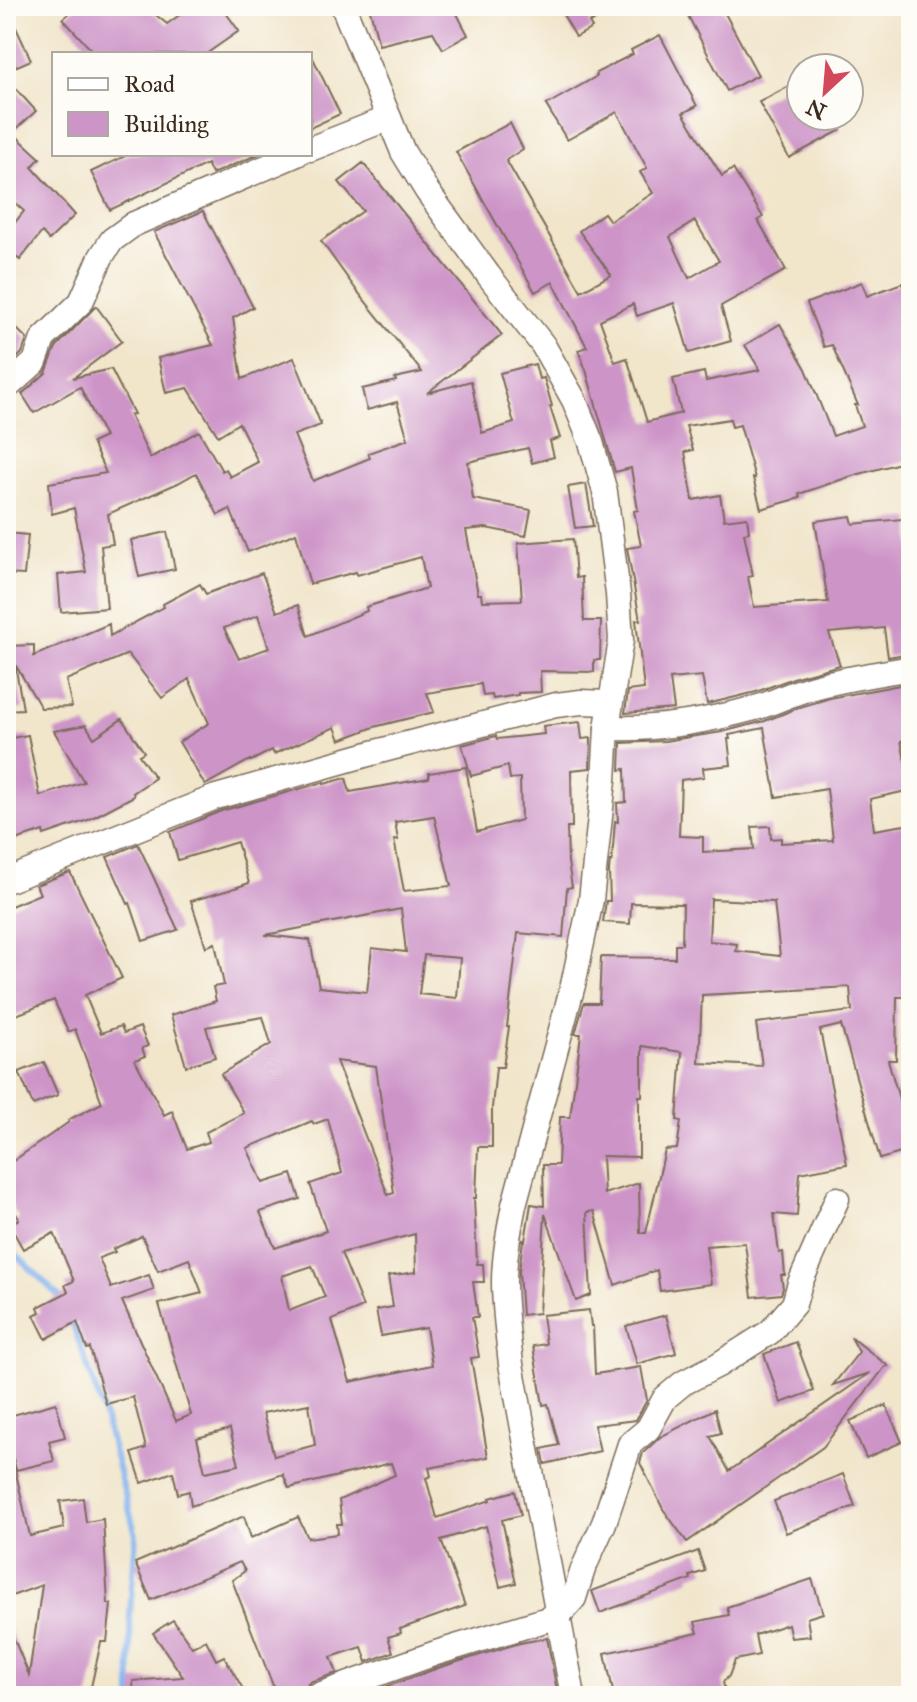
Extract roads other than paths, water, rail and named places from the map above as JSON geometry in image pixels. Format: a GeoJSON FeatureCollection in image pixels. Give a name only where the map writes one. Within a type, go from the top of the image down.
{"type":"FeatureCollection","features":[{"type":"Feature","properties":{"kind":"street"},"geometry":{"type":"LineString","coordinates":[[343,6],[403,152],[427,191],[543,345],[574,400],[591,442],[605,492],[621,640],[607,728],[591,900],[573,985],[514,1205],[504,1279],[511,1364],[573,1696]]}},
{"type":"Feature","properties":{"kind":"street"},"geometry":{"type":"LineString","coordinates":[[312,148],[389,118]]}},
{"type":"Feature","properties":{"kind":"street"},"geometry":{"type":"LineString","coordinates":[[6,388],[35,362],[43,339],[81,302],[112,240],[134,224],[292,156]]}},
{"type":"Feature","properties":{"kind":"street"},"geometry":{"type":"LineString","coordinates":[[607,728],[627,729],[722,716],[803,690],[911,668]]}},
{"type":"Feature","properties":{"kind":"street"},"geometry":{"type":"LineString","coordinates":[[6,881],[216,797],[556,705],[610,703]]}},
{"type":"Feature","properties":{"kind":"street"},"geometry":{"type":"LineString","coordinates":[[316,1696],[436,1653],[558,1616],[574,1598],[583,1569],[604,1523],[630,1444],[648,1429],[665,1398],[683,1383],[770,1332],[794,1304],[800,1283],[837,1199]]}},
{"type":"Feature","properties":{"kind":"waterway"},"geometry":{"type":"LineString","coordinates":[[6,1245],[64,1301]]}},
{"type":"Feature","properties":{"kind":"waterway"},"geometry":{"type":"LineString","coordinates":[[71,1319],[101,1405],[136,1535],[130,1613],[131,1696]]}}]}
